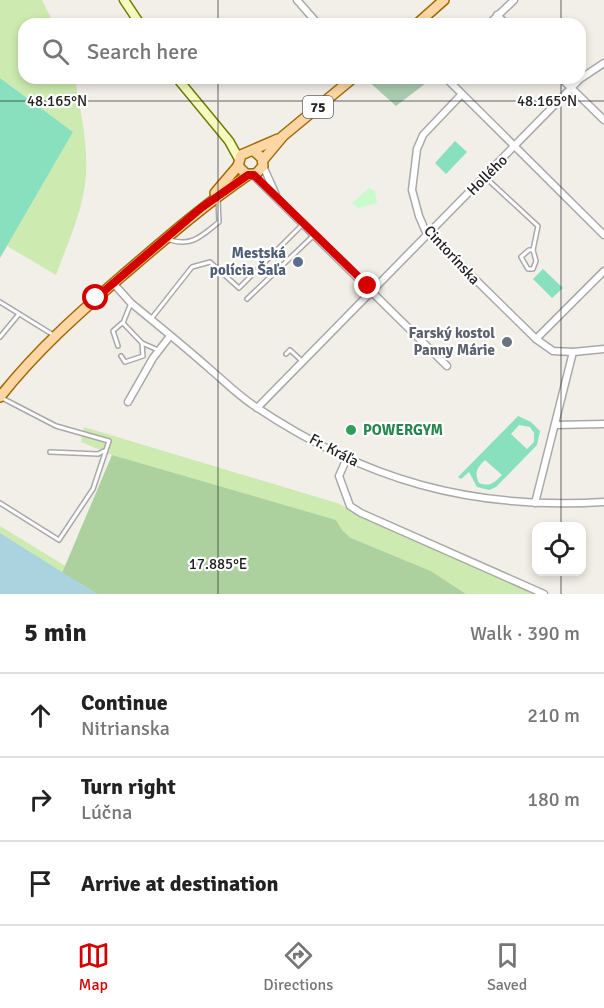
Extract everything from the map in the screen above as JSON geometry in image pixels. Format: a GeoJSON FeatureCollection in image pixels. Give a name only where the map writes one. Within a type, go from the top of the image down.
{"type":"FeatureCollection","features":[{"type":"Feature","properties":{"kind":"main road"},"geometry":{"type":"LineString","coordinates":[[424,18],[444,0]]}},
{"type":"Feature","properties":{"kind":"main road"},"geometry":{"type":"LineString","coordinates":[[126,1],[136,18]]}},
{"type":"Feature","properties":{"kind":"main road"},"geometry":{"type":"LineString","coordinates":[[182,84],[229,141],[238,162],[251,175]]}},
{"type":"Feature","properties":{"kind":"main road","name":"75"},"geometry":{"type":"LineString","coordinates":[[0,397],[55,336],[201,208],[251,175],[283,136],[346,84]]}},
{"type":"Feature","properties":{"kind":"main road","name":"75"},"geometry":{"type":"LineString","coordinates":[[201,208],[238,162],[251,151],[283,136]]}},
{"type":"Feature","properties":{"kind":"main road"},"geometry":{"type":"LineString","coordinates":[[229,141],[251,151],[263,163]]}},
{"type":"Feature","properties":{"kind":"street"},"geometry":{"type":"LineString","coordinates":[[297,0],[313,18]]}},
{"type":"Feature","properties":{"kind":"street"},"geometry":{"type":"LineString","coordinates":[[494,18],[514,0]]}},
{"type":"Feature","properties":{"kind":"street"},"geometry":{"type":"LineString","coordinates":[[497,15],[500,18]]}},
{"type":"Feature","properties":{"kind":"street","name":"Hollého"},"geometry":{"type":"LineString","coordinates":[[586,77],[604,63]]}},
{"type":"Feature","properties":{"kind":"street"},"geometry":{"type":"LineString","coordinates":[[452,84],[604,235]]}},
{"type":"Feature","properties":{"kind":"street"},"geometry":{"type":"LineString","coordinates":[[567,84],[604,120]]}},
{"type":"Feature","properties":{"kind":"street","name":"Hollého"},"geometry":{"type":"LineString","coordinates":[[257,408],[576,84]]}},
{"type":"Feature","properties":{"kind":"street","name":"Cintorínska"},"geometry":{"type":"LineString","coordinates":[[461,94],[423,135],[417,149],[412,190],[419,216],[429,233],[536,339],[553,351],[604,349]]}},
{"type":"Feature","properties":{"kind":"street"},"geometry":{"type":"LineString","coordinates":[[263,163],[277,198]]}},
{"type":"Feature","properties":{"kind":"street"},"geometry":{"type":"LineString","coordinates":[[251,175],[303,223],[447,366]]}},
{"type":"Feature","properties":{"kind":"street"},"geometry":{"type":"LineString","coordinates":[[536,339],[604,271]]}},
{"type":"Feature","properties":{"kind":"street","name":"Fr. Kráľa"},"geometry":{"type":"LineString","coordinates":[[114,284],[131,303],[257,408],[347,458],[389,477],[480,499],[535,503],[604,502]]}},
{"type":"Feature","properties":{"kind":"street"},"geometry":{"type":"LineString","coordinates":[[128,402],[170,336]]}},
{"type":"Feature","properties":{"kind":"street"},"geometry":{"type":"LineString","coordinates":[[535,503],[573,352]]}},
{"type":"Feature","properties":{"kind":"street"},"geometry":{"type":"LineString","coordinates":[[555,425],[604,424]]}},
{"type":"Feature","properties":{"kind":"street"},"geometry":{"type":"LineString","coordinates":[[347,458],[339,476],[350,506],[361,513],[544,594]]}},
{"type":"Feature","properties":{"kind":"lane"},"geometry":{"type":"LineString","coordinates":[[485,177],[538,226],[533,250],[536,261],[533,269],[528,269],[521,257],[529,250],[533,250]]}},
{"type":"Feature","properties":{"kind":"lane"},"geometry":{"type":"LineString","coordinates":[[165,238],[182,244],[192,243],[219,222],[218,197]]}},
{"type":"Feature","properties":{"kind":"lane"},"geometry":{"type":"LineString","coordinates":[[151,320],[192,267],[210,262],[238,288],[303,223]]}},
{"type":"Feature","properties":{"kind":"lane"},"geometry":{"type":"LineString","coordinates":[[247,299],[314,234]]}},
{"type":"Feature","properties":{"kind":"lane"},"geometry":{"type":"LineString","coordinates":[[0,302],[55,336]]}},
{"type":"Feature","properties":{"kind":"lane"},"geometry":{"type":"LineString","coordinates":[[118,346],[113,331],[123,323],[131,303]]}},
{"type":"Feature","properties":{"kind":"lane"},"geometry":{"type":"LineString","coordinates":[[0,337],[19,314]]}},
{"type":"Feature","properties":{"kind":"lane"},"geometry":{"type":"LineString","coordinates":[[123,323],[142,342],[159,350]]}},
{"type":"Feature","properties":{"kind":"lane"},"geometry":{"type":"LineString","coordinates":[[121,356],[125,362],[143,356],[142,342]]}},
{"type":"Feature","properties":{"kind":"lane"},"geometry":{"type":"LineString","coordinates":[[286,354],[290,350],[303,362]]}},
{"type":"Feature","properties":{"kind":"lane"},"geometry":{"type":"LineString","coordinates":[[0,397],[56,426],[109,441],[93,489],[59,540],[0,503]]}},
{"type":"Feature","properties":{"kind":"lane"},"geometry":{"type":"LineString","coordinates":[[50,452],[98,454],[106,450]]}},
{"type":"Feature","properties":{"kind":"green space"},"geometry":{"type":"Polygon","coordinates":[[[0,0],[42,0],[51,18],[18,18],[18,84],[76,84],[85,138],[85,187],[79,213],[56,275],[7,246],[73,132],[0,78],[0,0]]]}},
{"type":"Feature","properties":{"kind":"green space"},"geometry":{"type":"Polygon","coordinates":[[[0,78],[73,132],[0,258],[0,78]]]}},
{"type":"Feature","properties":{"kind":"green space"},"geometry":{"type":"Polygon","coordinates":[[[372,84],[425,84],[396,106],[372,84]]]}},
{"type":"Feature","properties":{"kind":"green space"},"geometry":{"type":"Polygon","coordinates":[[[455,141],[467,152],[446,174],[435,163],[455,141]]]}},
{"type":"Feature","properties":{"kind":"green space"},"geometry":{"type":"Polygon","coordinates":[[[369,188],[375,191],[377,203],[358,208],[352,203],[369,188]]]}},
{"type":"Feature","properties":{"kind":"green space"},"geometry":{"type":"Polygon","coordinates":[[[543,269],[563,288],[552,298],[533,279],[543,269]]]}},
{"type":"Feature","properties":{"kind":"green space"},"geometry":{"type":"Polygon","coordinates":[[[518,416],[531,422],[540,431],[537,445],[496,487],[489,490],[477,487],[469,472],[461,479],[458,477],[518,416]],[[519,425],[511,434],[527,449],[534,442],[534,433],[530,427],[519,425]],[[485,460],[478,468],[477,476],[479,483],[489,484],[502,475],[485,460]]]}},
{"type":"Feature","properties":{"kind":"green space"},"geometry":{"type":"Polygon","coordinates":[[[84,427],[337,503],[545,594],[466,594],[431,571],[351,538],[342,530],[112,455],[81,442],[84,427]]]}},
{"type":"Feature","properties":{"kind":"green space"},"geometry":{"type":"Polygon","coordinates":[[[112,455],[336,520],[351,538],[431,571],[466,594],[97,594],[62,573],[112,455]]]}},
{"type":"Feature","properties":{"kind":"green space"},"geometry":{"type":"Polygon","coordinates":[[[0,526],[67,567],[62,573],[0,533],[0,526]]]}},
{"type":"Feature","properties":{"kind":"water"},"geometry":{"type":"Polygon","coordinates":[[[0,533],[97,594],[0,594],[0,533]]]}},
{"type":"Feature","properties":{"kind":"place","name":"Mestská polícia Šaľa"},"geometry":{"type":"Point","coordinates":[298,262]}},
{"type":"Feature","properties":{"kind":"place","name":"Farský kostol Panny Márie"},"geometry":{"type":"Point","coordinates":[507,342]}},
{"type":"Feature","properties":{"kind":"place","name":"POWERGYM"},"geometry":{"type":"Point","coordinates":[351,430]}},
{"type":"Feature","properties":{"kind":"route"},"geometry":{"type":"LineString","coordinates":[[96,298],[201,208],[248,175],[254,175],[368,286]]}}]}
